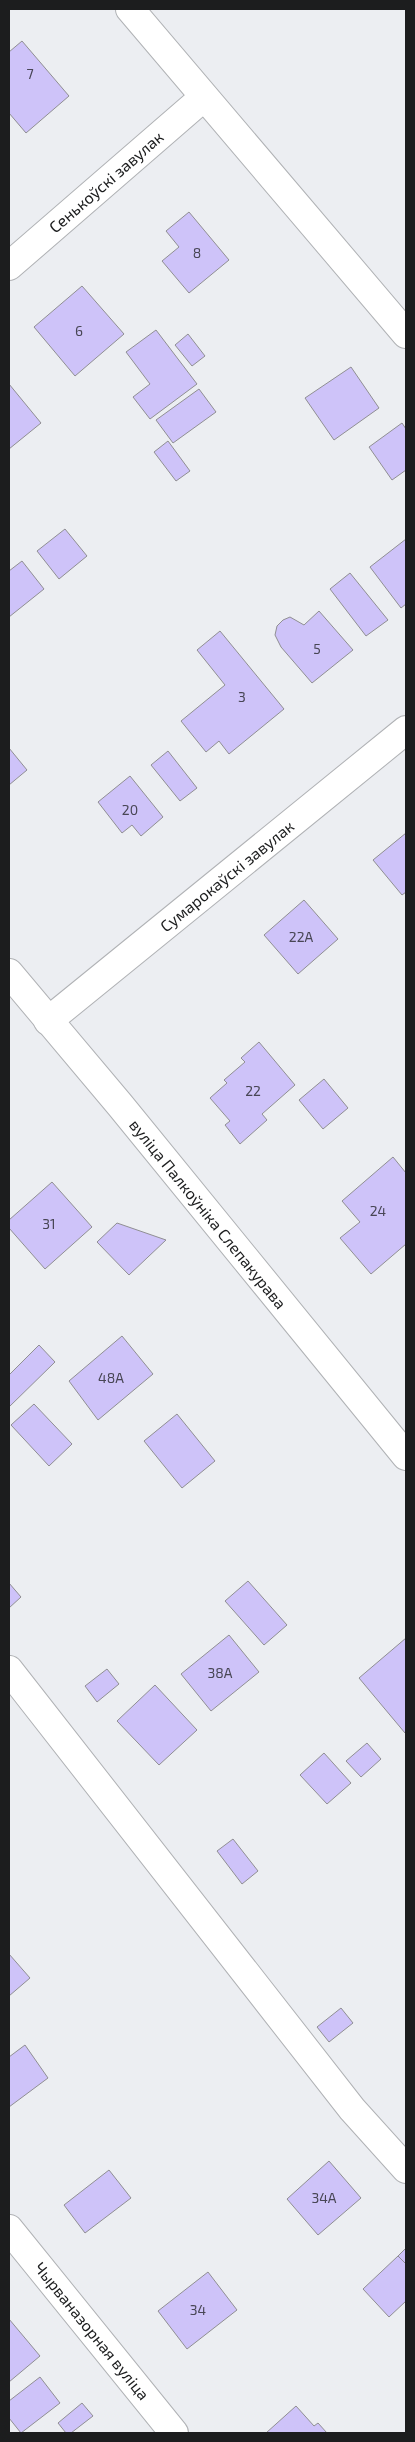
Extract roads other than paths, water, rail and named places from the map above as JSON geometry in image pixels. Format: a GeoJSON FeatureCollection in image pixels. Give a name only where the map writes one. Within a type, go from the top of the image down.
{"type":"FeatureCollection","features":[{"type":"Feature","properties":{"kind":"street"},"geometry":{"type":"LineString","coordinates":[[130,9],[406,334]]}},
{"type":"Feature","properties":{"kind":"street","name":"Сенькоўскі завулак"},"geometry":{"type":"LineString","coordinates":[[9,266],[204,97]]}},
{"type":"Feature","properties":{"kind":"street","name":"Сумарокаўскі завулак"},"geometry":{"type":"LineString","coordinates":[[48,1021],[406,730]]}},
{"type":"Feature","properties":{"kind":"street","name":"вуліца Палкоўніка Слепакурава"},"geometry":{"type":"LineString","coordinates":[[9,973],[120,1105],[406,1456]]}},
{"type":"Feature","properties":{"kind":"street"},"geometry":{"type":"LineString","coordinates":[[9,1670],[352,2109],[406,2169]]}},
{"type":"Feature","properties":{"kind":"street","name":"Чырваназорная вуліца"},"geometry":{"type":"LineString","coordinates":[[9,2230],[174,2433]]}}]}
